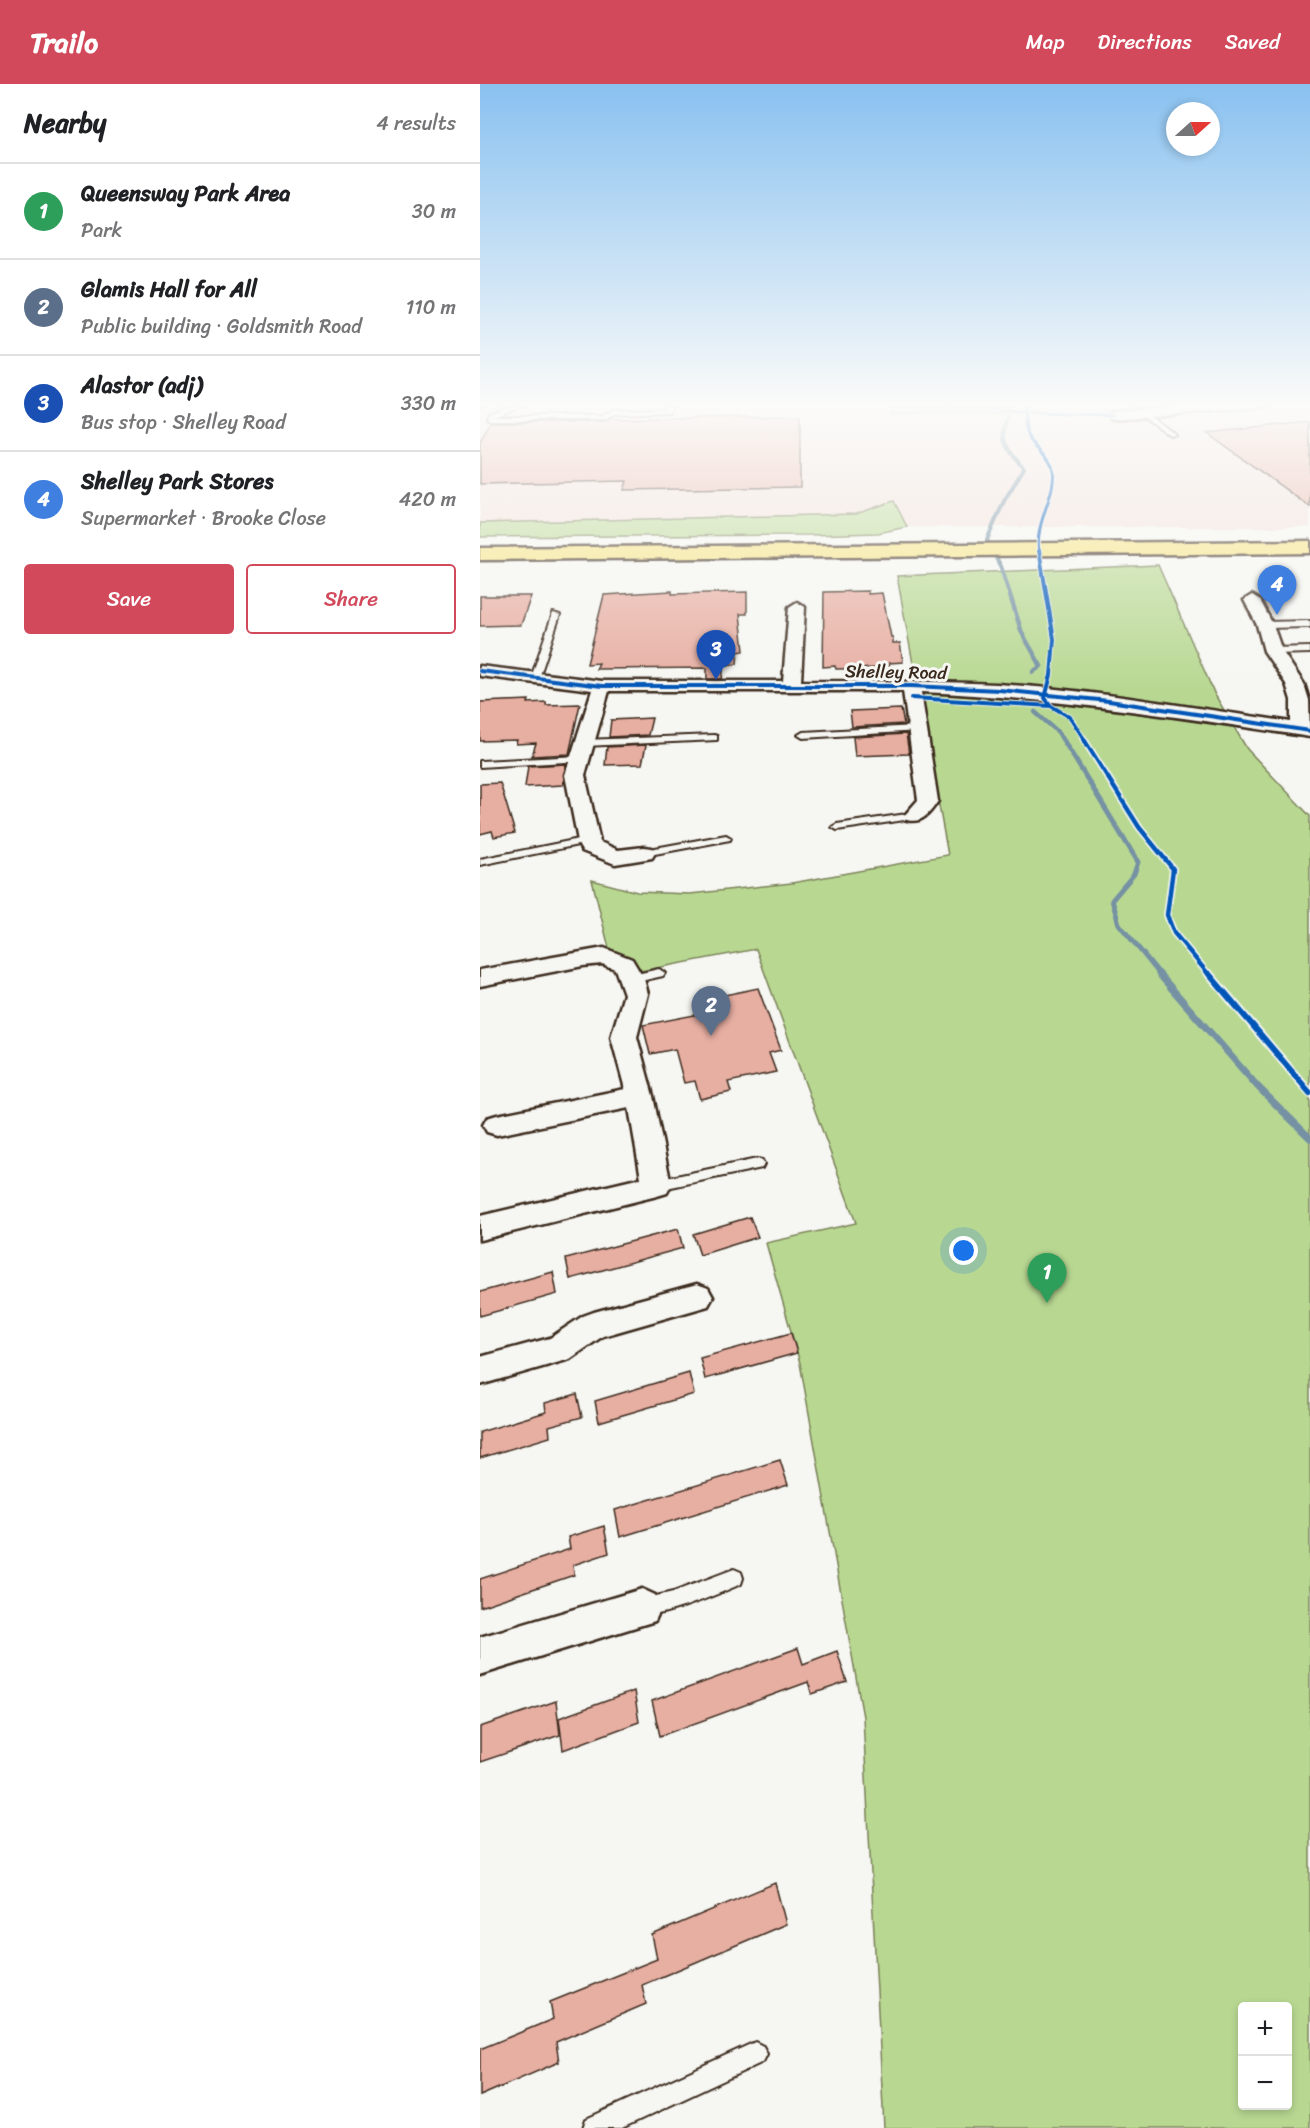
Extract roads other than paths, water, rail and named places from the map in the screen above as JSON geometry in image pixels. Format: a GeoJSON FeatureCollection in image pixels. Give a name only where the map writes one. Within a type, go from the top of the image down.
{"type":"FeatureCollection","features":[{"type":"Feature","properties":{"kind":"highway"},"geometry":{"type":"LineString","coordinates":[[480,554],[1310,547]]}},
{"type":"Feature","properties":{"kind":"street"},"geometry":{"type":"LineString","coordinates":[[1252,600],[1265,625],[1273,651],[1293,669],[1300,700],[1299,719],[1306,731]]}},
{"type":"Feature","properties":{"kind":"street"},"geometry":{"type":"LineString","coordinates":[[792,686],[797,607]]}},
{"type":"Feature","properties":{"kind":"street","name":"Shelley Road"},"geometry":{"type":"LineString","coordinates":[[480,671],[602,686],[911,686],[1066,695],[1306,731]]}},
{"type":"Feature","properties":{"kind":"street"},"geometry":{"type":"LineString","coordinates":[[602,686],[575,775],[590,846],[615,857],[644,853]]}},
{"type":"Feature","properties":{"kind":"street"},"geometry":{"type":"LineString","coordinates":[[911,686],[928,801],[914,816]]}},
{"type":"Feature","properties":{"kind":"street"},"geometry":{"type":"LineString","coordinates":[[480,978],[583,958],[604,956],[624,964],[632,979],[636,994],[624,1037],[640,1096],[657,1185],[480,1228]]}},
{"type":"Feature","properties":{"kind":"street"},"geometry":{"type":"LineString","coordinates":[[497,1125],[640,1096]]}},
{"type":"Feature","properties":{"kind":"street"},"geometry":{"type":"LineString","coordinates":[[480,1371],[559,1349],[594,1325],[697,1297]]}},
{"type":"Feature","properties":{"kind":"street"},"geometry":{"type":"LineString","coordinates":[[480,1656],[642,1608]]}},
{"type":"Feature","properties":{"kind":"lane"},"geometry":{"type":"LineString","coordinates":[[535,678],[556,615]]}},
{"type":"Feature","properties":{"kind":"lane"},"geometry":{"type":"LineString","coordinates":[[1265,625],[1310,624]]}},
{"type":"Feature","properties":{"kind":"lane"},"geometry":{"type":"LineString","coordinates":[[1273,651],[1310,650]]}},
{"type":"Feature","properties":{"kind":"lane"},"geometry":{"type":"LineString","coordinates":[[803,735],[916,729]]}},
{"type":"Feature","properties":{"kind":"lane"},"geometry":{"type":"LineString","coordinates":[[480,764],[714,738]]}},
{"type":"Feature","properties":{"kind":"lane"},"geometry":{"type":"LineString","coordinates":[[837,827],[914,816]]}},
{"type":"Feature","properties":{"kind":"lane"},"geometry":{"type":"LineString","coordinates":[[644,853],[726,838]]}},
{"type":"Feature","properties":{"kind":"lane"},"geometry":{"type":"LineString","coordinates":[[480,862],[589,840]]}},
{"type":"Feature","properties":{"kind":"lane"},"geometry":{"type":"LineString","coordinates":[[632,979],[659,973]]}},
{"type":"Feature","properties":{"kind":"lane"},"geometry":{"type":"LineString","coordinates":[[657,1185],[758,1164]]}},
{"type":"Feature","properties":{"kind":"lane"},"geometry":{"type":"LineString","coordinates":[[642,1608],[673,1601],[734,1578]]}},
{"type":"Feature","properties":{"kind":"lane"},"geometry":{"type":"LineString","coordinates":[[595,2128],[755,2054]]}},
{"type":"Feature","properties":{"kind":"waterway"},"geometry":{"type":"LineString","coordinates":[[992,550],[987,540],[1006,498]]}},
{"type":"Feature","properties":{"kind":"waterway"},"geometry":{"type":"LineString","coordinates":[[992,550],[1001,567],[1022,633],[1041,666],[1033,672]]}},
{"type":"Feature","properties":{"kind":"waterway"},"geometry":{"type":"LineString","coordinates":[[1035,712],[1058,732],[1062,739]]}},
{"type":"Feature","properties":{"kind":"waterway"},"geometry":{"type":"LineString","coordinates":[[1062,738],[1138,862],[1134,874],[1112,900],[1119,924],[1161,976]]}},
{"type":"Feature","properties":{"kind":"waterway"},"geometry":{"type":"LineString","coordinates":[[1159,974],[1258,1087],[1310,1138]]}},
{"type":"Feature","properties":{"kind":"place","name":"Shelley Park Stores"},"geometry":{"type":"Point","coordinates":[1277,615]}},
{"type":"Feature","properties":{"kind":"place","name":"Alastor (adj)"},"geometry":{"type":"Point","coordinates":[716,680]}},
{"type":"Feature","properties":{"kind":"place","name":"Glamis Hall for All"},"geometry":{"type":"Point","coordinates":[711,1036]}},
{"type":"Feature","properties":{"kind":"place","name":"Queensway Park Area"},"geometry":{"type":"Point","coordinates":[1047,1303]}}]}
